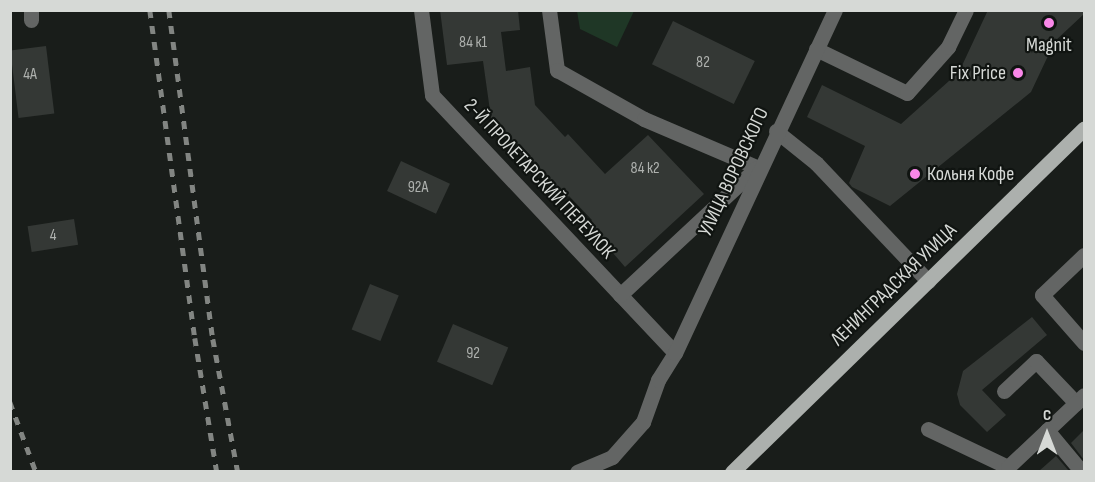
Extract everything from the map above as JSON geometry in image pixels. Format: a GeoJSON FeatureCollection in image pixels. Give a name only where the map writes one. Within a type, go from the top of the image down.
{"type":"FeatureCollection","features":[{"type":"Feature","properties":{"kind":"main road","name":"ЛЕНИНГРАДСКАЯ УЛИЦА"},"geometry":{"type":"LineString","coordinates":[[732,471],[1084,128]]}},
{"type":"Feature","properties":{"kind":"street","name":"2-Й ПРОЛЕТАРСКИЙ ПЕРЕУЛОК"},"geometry":{"type":"LineString","coordinates":[[421,10],[432,95],[675,353]]}},
{"type":"Feature","properties":{"kind":"street"},"geometry":{"type":"LineString","coordinates":[[549,10],[557,70],[644,119],[758,168],[620,295]]}},
{"type":"Feature","properties":{"kind":"street","name":"УЛИЦА ВОРОВСКОГО"},"geometry":{"type":"LineString","coordinates":[[577,471],[612,457],[630,441],[643,422],[658,380],[675,353],[758,168],[835,10]]}},
{"type":"Feature","properties":{"kind":"street"},"geometry":{"type":"LineString","coordinates":[[816,49],[907,93],[948,47],[966,10]]}},
{"type":"Feature","properties":{"kind":"street"},"geometry":{"type":"LineString","coordinates":[[776,131],[816,163],[928,281]]}},
{"type":"Feature","properties":{"kind":"street"},"geometry":{"type":"LineString","coordinates":[[1084,255],[1042,295],[1084,343]]}},
{"type":"Feature","properties":{"kind":"street"},"geometry":{"type":"LineString","coordinates":[[928,429],[1008,467],[1080,399],[1036,361],[1004,391]]}},
{"type":"Feature","properties":{"kind":"street"},"geometry":{"type":"LineString","coordinates":[[1047,430],[1082,471]]}},
{"type":"Feature","properties":{"kind":"green space"},"geometry":{"type":"Polygon","coordinates":[[[577,10],[634,11],[617,47],[580,29],[577,10]]]}},
{"type":"Feature","properties":{"kind":"building"},"geometry":{"type":"Polygon","coordinates":[[[440,10],[518,10],[520,30],[501,32],[506,71],[530,67],[535,105],[565,137],[568,134],[605,174],[648,135],[704,194],[625,267],[588,224],[592,220],[569,196],[563,201],[492,125],[483,61],[447,65],[440,10]]]}},
{"type":"Feature","properties":{"kind":"building"},"geometry":{"type":"Polygon","coordinates":[[[988,10],[1084,10],[1084,14],[1055,41],[1031,92],[890,206],[852,187],[849,183],[865,146],[807,117],[822,85],[901,124],[959,72],[988,10]]]}},
{"type":"Feature","properties":{"kind":"building"},"geometry":{"type":"Polygon","coordinates":[[[673,21],[755,61],[734,104],[652,64],[673,21]]]}},
{"type":"Feature","properties":{"kind":"building"},"geometry":{"type":"Polygon","coordinates":[[[46,46],[54,113],[19,118],[10,50],[46,46]]]}},
{"type":"Feature","properties":{"kind":"building"},"geometry":{"type":"Polygon","coordinates":[[[401,161],[450,184],[436,214],[387,191],[401,161]]]}},
{"type":"Feature","properties":{"kind":"building"},"geometry":{"type":"Polygon","coordinates":[[[74,219],[78,245],[32,252],[28,226],[74,219]]]}},
{"type":"Feature","properties":{"kind":"building"},"geometry":{"type":"Polygon","coordinates":[[[370,284],[399,296],[380,341],[352,329],[370,284]]]}},
{"type":"Feature","properties":{"kind":"building"},"geometry":{"type":"Polygon","coordinates":[[[1032,317],[1047,335],[982,390],[1006,415],[987,432],[960,405],[957,394],[963,371],[1032,317]]]}},
{"type":"Feature","properties":{"kind":"building"},"geometry":{"type":"Polygon","coordinates":[[[453,324],[508,347],[492,385],[437,362],[453,324]]]}},
{"type":"Feature","properties":{"kind":"building"},"geometry":{"type":"Polygon","coordinates":[[[1084,430],[1084,460],[1071,443],[1084,430]]]}},
{"type":"Feature","properties":{"kind":"building"},"geometry":{"type":"Polygon","coordinates":[[[1056,456],[1069,471],[1039,471],[1056,456]]]}},
{"type":"Feature","properties":{"kind":"railway"},"geometry":{"type":"LineString","coordinates":[[150,10],[195,338],[217,472]]}},
{"type":"Feature","properties":{"kind":"railway"},"geometry":{"type":"LineString","coordinates":[[169,10],[213,339],[238,472]]}},
{"type":"Feature","properties":{"kind":"railway"},"geometry":{"type":"LineString","coordinates":[[10,402],[36,472]]}},
{"type":"Feature","properties":{"kind":"place","name":"Magnit"},"geometry":{"type":"Point","coordinates":[1049,23]}},
{"type":"Feature","properties":{"kind":"place","name":"Fix Price"},"geometry":{"type":"Point","coordinates":[1018,73]}},
{"type":"Feature","properties":{"kind":"place","name":"Кольня Кофе"},"geometry":{"type":"Point","coordinates":[915,174]}}]}
